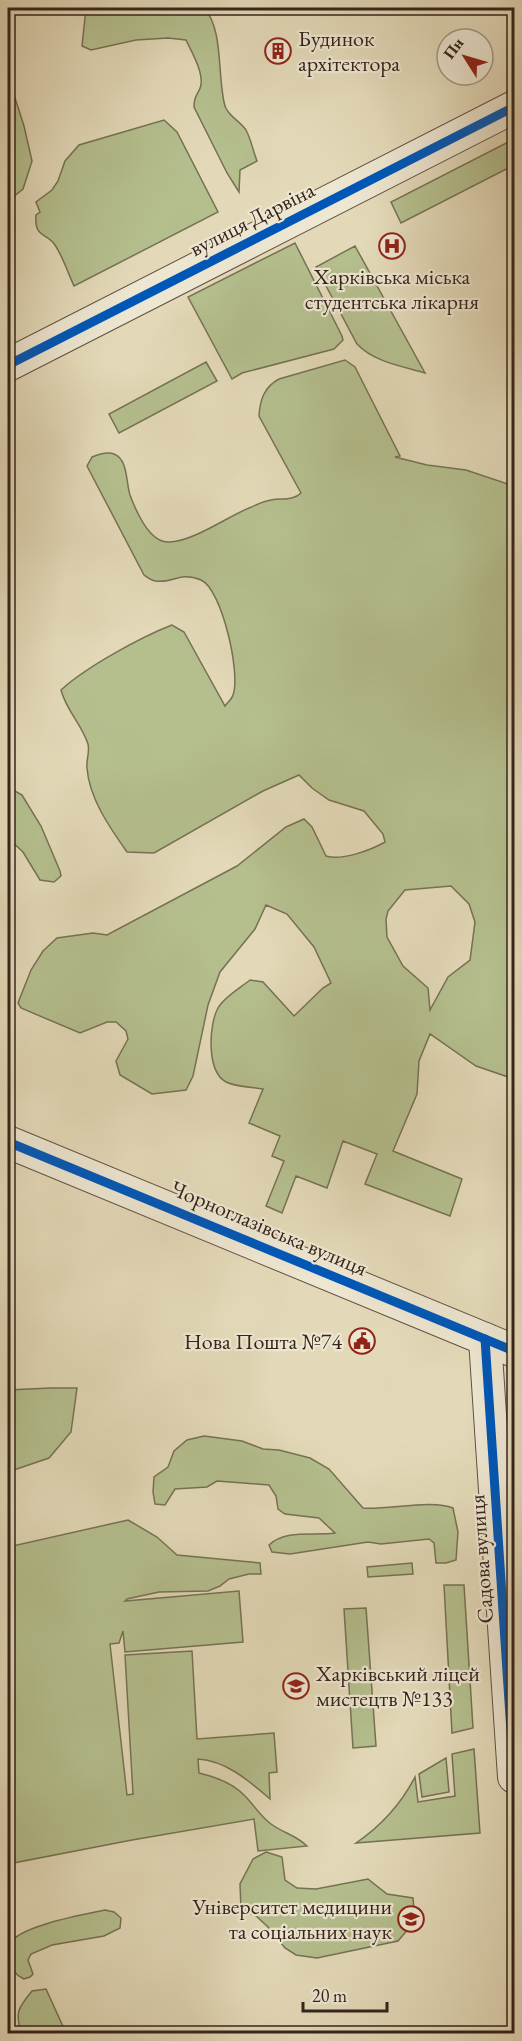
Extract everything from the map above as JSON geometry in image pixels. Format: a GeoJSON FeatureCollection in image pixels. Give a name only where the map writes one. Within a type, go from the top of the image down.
{"type":"FeatureCollection","features":[{"type":"Feature","properties":{"kind":"street","name":"вулиця Дарвіна"},"geometry":{"type":"LineString","coordinates":[[8,365],[514,107]]}},
{"type":"Feature","properties":{"kind":"street","name":"Чорноглазівська вулиця"},"geometry":{"type":"LineString","coordinates":[[8,1142],[514,1351]]}},
{"type":"Feature","properties":{"kind":"street","name":"Садова вулиця"},"geometry":{"type":"LineString","coordinates":[[485,1339],[514,1777]]}},
{"type":"Feature","properties":{"kind":"green space"},"geometry":{"type":"Polygon","coordinates":[[[86,8],[204,8],[215,28],[225,106],[246,130],[257,161],[240,170],[239,192],[194,107],[201,80],[186,40],[168,38],[136,40],[91,50],[82,46],[86,8]]]}},
{"type":"Feature","properties":{"kind":"green space"},"geometry":{"type":"Polygon","coordinates":[[[8,76],[24,126],[32,161],[23,189],[8,201],[8,76]]]}},
{"type":"Feature","properties":{"kind":"green space"},"geometry":{"type":"Polygon","coordinates":[[[164,120],[177,132],[218,212],[74,286],[55,245],[37,228],[36,215],[40,212],[36,202],[52,190],[65,161],[79,145],[164,120]]]}},
{"type":"Feature","properties":{"kind":"green space"},"geometry":{"type":"Polygon","coordinates":[[[514,139],[514,165],[401,223],[391,202],[514,139]]]}},
{"type":"Feature","properties":{"kind":"green space"},"geometry":{"type":"Polygon","coordinates":[[[295,243],[343,340],[334,349],[242,373],[232,379],[188,297],[295,243]]]}},
{"type":"Feature","properties":{"kind":"green space"},"geometry":{"type":"Polygon","coordinates":[[[355,246],[425,373],[380,359],[357,344],[316,267],[355,246]]]}},
{"type":"Feature","properties":{"kind":"green space"},"geometry":{"type":"Polygon","coordinates":[[[345,360],[355,367],[400,456],[395,457],[427,465],[466,470],[514,486],[514,1079],[476,1066],[430,1034],[419,1061],[417,1094],[393,1151],[462,1179],[450,1216],[365,1184],[377,1154],[343,1141],[327,1188],[296,1176],[282,1213],[266,1206],[284,1161],[272,1156],[280,1136],[249,1123],[263,1089],[230,1084],[220,1076],[212,1058],[211,1036],[218,1008],[228,996],[250,980],[263,982],[294,1016],[331,983],[314,947],[287,914],[266,905],[255,929],[220,972],[208,1005],[193,1076],[186,1090],[152,1094],[120,1075],[116,1061],[128,1039],[126,1031],[116,1022],[107,1022],[80,1033],[21,1008],[18,1003],[31,970],[43,951],[57,938],[93,933],[107,935],[237,866],[286,827],[304,819],[312,827],[326,856],[348,856],[385,842],[383,834],[364,811],[329,800],[299,775],[263,791],[154,853],[127,852],[107,823],[96,801],[87,768],[88,744],[61,690],[114,653],[172,625],[184,632],[225,706],[232,698],[235,684],[232,652],[222,615],[209,587],[201,580],[193,578],[181,577],[162,581],[153,580],[144,575],[87,466],[92,457],[100,454],[111,453],[119,457],[124,466],[130,495],[140,517],[150,532],[162,541],[178,541],[188,538],[263,502],[294,497],[301,493],[259,416],[264,394],[279,379],[345,360]],[[451,886],[405,890],[388,911],[387,937],[403,966],[428,988],[430,1010],[448,977],[470,960],[475,922],[469,904],[451,886]]]}},
{"type":"Feature","properties":{"kind":"green space"},"geometry":{"type":"Polygon","coordinates":[[[206,362],[217,381],[119,433],[109,414],[206,362]]]}},
{"type":"Feature","properties":{"kind":"green space"},"geometry":{"type":"Polygon","coordinates":[[[8,787],[22,795],[41,826],[60,871],[61,876],[54,882],[40,880],[23,852],[8,838],[8,787]]]}},
{"type":"Feature","properties":{"kind":"green space"},"geometry":{"type":"Polygon","coordinates":[[[77,1388],[71,1432],[49,1458],[8,1472],[8,1390],[77,1388]]]}},
{"type":"Feature","properties":{"kind":"green space"},"geometry":{"type":"Polygon","coordinates":[[[204,1436],[242,1441],[263,1449],[279,1450],[310,1458],[329,1469],[363,1508],[434,1504],[453,1508],[458,1532],[456,1560],[436,1563],[434,1543],[429,1539],[381,1544],[368,1542],[290,1554],[272,1552],[269,1545],[283,1537],[335,1533],[319,1518],[285,1514],[278,1509],[276,1496],[269,1485],[217,1481],[207,1487],[175,1489],[165,1505],[155,1504],[154,1477],[168,1467],[174,1451],[187,1440],[204,1436]]]}},
{"type":"Feature","properties":{"kind":"green space"},"geometry":{"type":"Polygon","coordinates":[[[128,1520],[157,1537],[177,1555],[260,1563],[261,1574],[249,1574],[229,1579],[208,1591],[159,1592],[125,1601],[239,1591],[243,1642],[125,1652],[123,1631],[119,1643],[110,1644],[127,1795],[133,1794],[125,1655],[192,1651],[197,1739],[274,1733],[277,1772],[269,1773],[270,1799],[237,1773],[219,1764],[198,1759],[199,1773],[235,1787],[267,1821],[307,1846],[258,1851],[254,1819],[8,1864],[8,1547],[128,1520]]]}},
{"type":"Feature","properties":{"kind":"green space"},"geometry":{"type":"Polygon","coordinates":[[[412,1563],[413,1574],[368,1577],[367,1567],[412,1563]]]}},
{"type":"Feature","properties":{"kind":"green space"},"geometry":{"type":"Polygon","coordinates":[[[444,1585],[464,1585],[473,1728],[452,1733],[444,1585]]]}},
{"type":"Feature","properties":{"kind":"green space"},"geometry":{"type":"Polygon","coordinates":[[[366,1608],[376,1746],[353,1748],[344,1609],[366,1608]]]}},
{"type":"Feature","properties":{"kind":"green space"},"geometry":{"type":"Polygon","coordinates":[[[474,1749],[480,1833],[356,1843],[390,1814],[415,1777],[418,1802],[455,1796],[452,1754],[474,1749]]]}},
{"type":"Feature","properties":{"kind":"green space"},"geometry":{"type":"Polygon","coordinates":[[[446,1758],[449,1792],[422,1797],[419,1774],[446,1758]]]}},
{"type":"Feature","properties":{"kind":"green space"},"geometry":{"type":"Polygon","coordinates":[[[266,1852],[282,1857],[285,1880],[297,1888],[316,1889],[368,1879],[387,1894],[413,1898],[415,1921],[398,1941],[317,1958],[296,1955],[285,1948],[256,1916],[241,1909],[240,1884],[253,1859],[266,1852]]]}},
{"type":"Feature","properties":{"kind":"green space"},"geometry":{"type":"Polygon","coordinates":[[[105,1910],[114,1912],[121,1918],[120,1928],[104,1936],[52,1945],[31,1954],[28,1960],[33,1974],[30,1977],[24,1979],[12,1968],[10,1944],[15,1938],[38,1926],[105,1910]]]}},
{"type":"Feature","properties":{"kind":"green space"},"geometry":{"type":"Polygon","coordinates":[[[46,1989],[66,2033],[21,2033],[18,2015],[21,2006],[32,1991],[46,1989]]]}},
{"type":"Feature","properties":{"kind":"cycle path"},"geometry":{"type":"LineString","coordinates":[[8,365],[514,107]]}},
{"type":"Feature","properties":{"kind":"cycle path"},"geometry":{"type":"LineString","coordinates":[[8,1142],[514,1351]]}},
{"type":"Feature","properties":{"kind":"cycle path"},"geometry":{"type":"LineString","coordinates":[[485,1339],[514,1777]]}},
{"type":"Feature","properties":{"kind":"place","name":"Будинок архітектора"},"geometry":{"type":"Point","coordinates":[278,51]}},
{"type":"Feature","properties":{"kind":"place","name":"Харківська міська студентська лікарня"},"geometry":{"type":"Point","coordinates":[392,246]}},
{"type":"Feature","properties":{"kind":"place","name":"Нова Пошта №74"},"geometry":{"type":"Point","coordinates":[362,1341]}},
{"type":"Feature","properties":{"kind":"place","name":"Харківський ліцей мистецтв №133"},"geometry":{"type":"Point","coordinates":[296,1686]}},
{"type":"Feature","properties":{"kind":"place","name":"Університет медицини та соціальних наук"},"geometry":{"type":"Point","coordinates":[411,1919]}}]}
